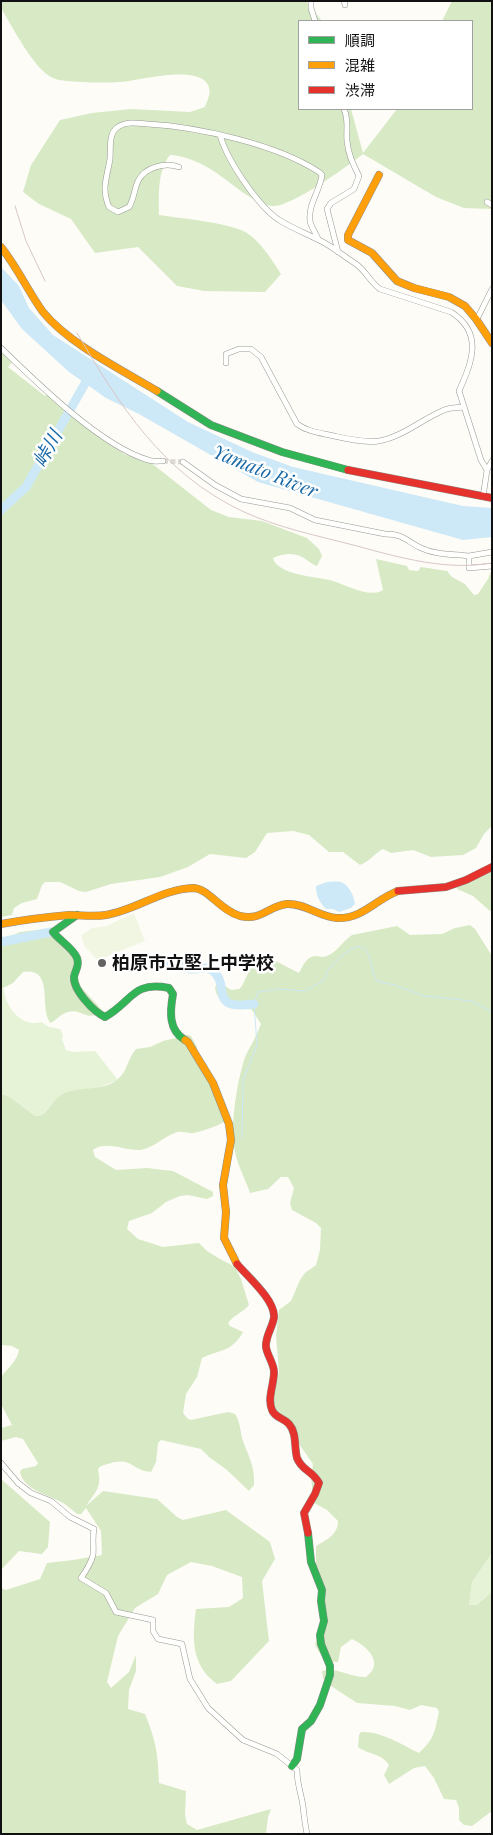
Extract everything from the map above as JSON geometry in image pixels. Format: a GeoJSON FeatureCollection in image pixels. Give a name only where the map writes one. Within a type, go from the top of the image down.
{"type":"FeatureCollection","features":[{"type":"Feature","properties":{"kind":"main road"},"geometry":{"type":"LineString","coordinates":[[379,175],[348,235],[348,240],[371,253],[390,275],[398,281],[411,288],[455,300],[464,305],[477,319],[492,343]]}},
{"type":"Feature","properties":{"kind":"main road"},"geometry":{"type":"LineString","coordinates":[[1,247],[17,268],[43,311],[55,324],[72,338],[211,425],[282,452],[339,468],[492,498]]}},
{"type":"Feature","properties":{"kind":"main road"},"geometry":{"type":"LineString","coordinates":[[1,924],[77,915],[105,916],[160,896],[195,888],[207,892],[225,909],[248,917],[263,916],[277,906],[284,904],[300,904],[335,918],[351,917],[363,914],[388,895],[403,889],[440,888],[461,882],[492,867]]}},
{"type":"Feature","properties":{"kind":"main road"},"geometry":{"type":"LineString","coordinates":[[77,915],[72,920],[63,922],[52,932],[75,954],[79,962],[74,979],[83,997],[96,1013],[105,1017],[117,1010],[129,996],[141,987],[156,985],[169,988],[173,994],[170,1010],[173,1028],[178,1036],[188,1042],[201,1062],[213,1083],[229,1124],[231,1140],[223,1185],[226,1212],[224,1238],[234,1260],[264,1295],[273,1311],[274,1318],[266,1341],[266,1347],[274,1371],[270,1399],[271,1408],[275,1416],[288,1421],[292,1430],[297,1459],[301,1467],[313,1474],[319,1483],[304,1513],[309,1535],[311,1562],[322,1590],[321,1601],[324,1621],[320,1635],[321,1644],[330,1666],[330,1675],[320,1705],[311,1721],[302,1730],[297,1759],[292,1766]]}},
{"type":"Feature","properties":{"kind":"street"},"geometry":{"type":"LineString","coordinates":[[312,1],[311,8],[315,20]]}},
{"type":"Feature","properties":{"kind":"street"},"geometry":{"type":"LineString","coordinates":[[338,252],[326,209],[331,203],[354,189],[359,176],[349,156],[348,122],[344,110]]}},
{"type":"Feature","properties":{"kind":"street"},"geometry":{"type":"LineString","coordinates":[[179,167],[173,165],[159,166],[144,174],[138,180],[128,208],[118,212],[108,207],[104,196],[104,188],[110,158],[112,134],[116,127],[122,124],[134,123],[177,126],[220,135],[261,147],[295,159],[322,175],[310,211],[311,224],[318,240]]}},
{"type":"Feature","properties":{"kind":"street"},"geometry":{"type":"LineString","coordinates":[[220,135],[223,145],[236,169],[267,209],[279,219],[338,252],[358,266],[372,284],[380,289],[451,312],[459,317],[468,327],[473,353],[469,370],[459,391],[481,460],[488,470]]}},
{"type":"Feature","properties":{"kind":"street"},"geometry":{"type":"LineString","coordinates":[[477,319],[492,289]]}},
{"type":"Feature","properties":{"kind":"street"},"geometry":{"type":"LineString","coordinates":[[1,348],[83,422],[114,443],[149,461],[163,461]]}},
{"type":"Feature","properties":{"kind":"street"},"geometry":{"type":"LineString","coordinates":[[226,364],[226,354],[239,349],[251,348],[261,357],[297,424],[304,429],[341,438],[366,442],[392,438],[441,411],[464,407]]}},
{"type":"Feature","properties":{"kind":"street"},"geometry":{"type":"LineString","coordinates":[[483,496],[488,470],[492,461]]}},
{"type":"Feature","properties":{"kind":"street"},"geometry":{"type":"LineString","coordinates":[[183,462],[215,485],[241,499],[290,508],[314,520],[385,534],[396,534],[422,548],[440,553],[469,556],[492,552]]}},
{"type":"Feature","properties":{"kind":"street"},"geometry":{"type":"LineString","coordinates":[[469,556],[468,568],[492,566]]}},
{"type":"Feature","properties":{"kind":"street"},"geometry":{"type":"LineString","coordinates":[[1,1463],[18,1483],[51,1501],[70,1517],[94,1530],[92,1540],[93,1554],[87,1570],[81,1578],[106,1593],[116,1612],[153,1620],[153,1631],[158,1639],[182,1644],[190,1679],[208,1708],[243,1740],[276,1754],[297,1770],[297,1785],[307,1834]]}},
{"type":"Feature","properties":{"kind":"green space"},"geometry":{"type":"Polygon","coordinates":[[[1,1],[306,1],[321,20],[298,20],[298,110],[351,110],[363,153],[396,110],[473,110],[473,20],[442,20],[452,1],[492,1],[492,209],[464,208],[436,197],[363,154],[332,177],[304,194],[280,205],[271,206],[249,197],[205,166],[187,158],[170,155],[161,176],[159,215],[205,221],[240,229],[257,242],[281,274],[265,292],[204,291],[177,286],[138,247],[95,253],[71,219],[39,204],[23,192],[31,165],[60,120],[92,113],[131,109],[190,112],[205,107],[209,95],[208,85],[199,77],[178,74],[121,82],[58,80],[38,66],[24,47],[1,8],[1,1]]]}},
{"type":"Feature","properties":{"kind":"green space"},"geometry":{"type":"Polygon","coordinates":[[[1,352],[13,361],[8,367],[45,396],[48,394],[124,454],[150,462],[211,510],[229,517],[262,521],[307,538],[319,549],[322,556],[317,566],[295,554],[273,558],[276,564],[289,572],[330,580],[364,592],[378,592],[383,590],[376,559],[407,566],[409,570],[418,571],[421,567],[447,571],[452,577],[465,584],[474,595],[478,594],[492,569],[492,826],[484,834],[476,848],[463,855],[431,857],[413,850],[391,853],[383,849],[360,865],[343,852],[329,852],[309,835],[293,831],[267,833],[255,852],[246,858],[210,854],[188,867],[160,877],[111,884],[86,892],[79,891],[60,882],[45,882],[37,899],[22,903],[14,908],[12,915],[1,917],[1,352]]]}},
{"type":"Feature","properties":{"kind":"green space"},"geometry":{"type":"Polygon","coordinates":[[[492,870],[492,911],[490,911],[473,896],[457,889],[457,886],[492,870]]]}},
{"type":"Feature","properties":{"kind":"green space"},"geometry":{"type":"Polygon","coordinates":[[[134,913],[145,941],[98,960],[85,947],[81,935],[92,928],[107,926],[134,913]]]}},
{"type":"Feature","properties":{"kind":"green space"},"geometry":{"type":"Polygon","coordinates":[[[470,925],[475,929],[492,956],[492,1553],[472,1582],[469,1605],[476,1605],[492,1592],[492,1811],[472,1826],[464,1825],[459,1820],[459,1808],[456,1800],[444,1799],[434,1778],[425,1766],[414,1768],[389,1784],[384,1775],[389,1765],[386,1761],[358,1747],[361,1732],[369,1732],[391,1739],[419,1753],[433,1735],[439,1712],[437,1708],[421,1705],[410,1710],[395,1706],[357,1703],[328,1684],[323,1678],[322,1671],[328,1670],[366,1677],[374,1666],[374,1661],[368,1650],[352,1639],[341,1647],[338,1662],[324,1658],[315,1644],[324,1624],[316,1570],[316,1546],[334,1533],[338,1521],[327,1510],[314,1503],[311,1478],[313,1464],[299,1444],[298,1436],[289,1425],[282,1421],[274,1408],[273,1401],[279,1372],[276,1335],[279,1310],[291,1301],[300,1280],[305,1273],[316,1265],[320,1250],[321,1228],[316,1223],[292,1210],[290,1203],[294,1188],[288,1177],[281,1177],[268,1189],[250,1193],[235,1152],[233,1126],[240,1074],[246,1055],[261,1024],[252,1010],[229,1004],[220,999],[215,987],[219,982],[231,990],[239,989],[258,952],[299,973],[309,958],[315,956],[325,957],[331,954],[352,935],[397,926],[410,935],[442,934],[455,928],[470,925]]]}},
{"type":"Feature","properties":{"kind":"green space"},"geometry":{"type":"Polygon","coordinates":[[[45,929],[57,932],[81,959],[77,975],[81,987],[103,1011],[92,1016],[73,1011],[68,1012],[50,1023],[46,1014],[41,978],[31,972],[23,972],[13,983],[1,989],[1,940],[20,932],[45,929]]]}},
{"type":"Feature","properties":{"kind":"green space"},"geometry":{"type":"Polygon","coordinates":[[[1,989],[4,989],[11,1009],[21,1019],[27,1022],[41,1022],[49,1027],[60,1029],[66,1050],[73,1052],[95,1051],[118,1080],[98,1088],[62,1094],[42,1115],[35,1116],[10,1097],[1,1094],[1,989]]]}},
{"type":"Feature","properties":{"kind":"green space"},"geometry":{"type":"Polygon","coordinates":[[[188,1035],[191,1036],[197,1047],[197,1054],[225,1118],[224,1122],[194,1133],[175,1133],[150,1147],[140,1150],[104,1146],[93,1150],[95,1157],[116,1170],[147,1168],[173,1171],[213,1192],[213,1196],[207,1199],[188,1195],[166,1202],[152,1213],[129,1221],[127,1229],[138,1239],[163,1247],[199,1243],[207,1251],[236,1269],[241,1279],[249,1305],[228,1323],[230,1326],[243,1332],[230,1347],[202,1358],[197,1377],[186,1394],[183,1413],[191,1420],[228,1412],[235,1414],[252,1466],[254,1485],[249,1491],[201,1449],[161,1440],[158,1443],[156,1462],[151,1472],[139,1469],[127,1462],[116,1462],[100,1467],[98,1469],[99,1485],[86,1506],[103,1491],[157,1499],[183,1520],[226,1510],[270,1542],[275,1559],[262,1581],[269,1641],[231,1681],[217,1684],[208,1677],[198,1660],[194,1641],[196,1609],[229,1607],[243,1598],[242,1577],[212,1566],[191,1562],[167,1575],[158,1594],[135,1608],[118,1636],[107,1682],[111,1688],[129,1672],[136,1655],[136,1671],[129,1690],[128,1709],[145,1714],[156,1748],[159,1783],[186,1791],[185,1815],[187,1824],[197,1830],[271,1809],[266,1834],[1,1834],[1,1588],[6,1590],[40,1579],[47,1563],[102,1555],[101,1531],[86,1508],[81,1514],[77,1514],[63,1503],[36,1491],[26,1483],[20,1472],[22,1469],[36,1466],[38,1463],[23,1439],[16,1437],[1,1441],[1,1428],[12,1425],[1,1404],[1,1377],[14,1361],[19,1350],[12,1346],[1,1345],[1,1094],[10,1097],[35,1116],[42,1115],[61,1095],[75,1090],[105,1086],[118,1079],[136,1049],[150,1047],[163,1041],[188,1035]]]}},
{"type":"Feature","properties":{"kind":"green space"},"geometry":{"type":"Polygon","coordinates":[[[1,1479],[50,1522],[48,1547],[42,1554],[19,1551],[1,1570],[1,1479]]]}},
{"type":"Feature","properties":{"kind":"green space"},"geometry":{"type":"Polygon","coordinates":[[[492,1553],[492,1592],[475,1605],[469,1605],[472,1582],[492,1553]]]}},
{"type":"Feature","properties":{"kind":"water","name":"Yamato River"},"geometry":{"type":"Polygon","coordinates":[[[1,267],[19,286],[29,308],[53,335],[188,422],[252,452],[293,467],[463,506],[492,508],[492,537],[463,540],[258,482],[139,414],[106,398],[69,372],[22,329],[1,300],[1,267]]]}},
{"type":"Feature","properties":{"kind":"water"},"geometry":{"type":"Polygon","coordinates":[[[327,882],[344,883],[351,891],[355,904],[351,908],[339,912],[333,909],[326,909],[318,898],[316,886],[327,882]]]}},
{"type":"Feature","properties":{"kind":"waterway","name":"峠川"},"geometry":{"type":"LineString","coordinates":[[1,510],[26,487],[87,380]]}},
{"type":"Feature","properties":{"kind":"waterway"},"geometry":{"type":"LineString","coordinates":[[1,942],[51,932]]}},
{"type":"Feature","properties":{"kind":"waterway"},"geometry":{"type":"LineString","coordinates":[[242,1139],[243,1080],[257,1045],[254,1004],[258,992],[279,989],[304,991],[324,980],[328,970],[339,958],[351,949],[359,946],[367,952],[377,981],[424,996],[472,1001],[492,1012]]}},
{"type":"Feature","properties":{"kind":"waterway"},"geometry":{"type":"LineString","coordinates":[[130,967],[144,962],[163,960],[190,969],[207,968],[218,977],[225,1000],[230,1004],[254,1004]]}},
{"type":"Feature","properties":{"kind":"tunnel"},"geometry":{"type":"LineString","coordinates":[[163,461],[183,462]]}},
{"type":"Feature","properties":{"kind":"railway"},"geometry":{"type":"LineString","coordinates":[[15,206],[26,241],[45,281]]}},
{"type":"Feature","properties":{"kind":"railway"},"geometry":{"type":"LineString","coordinates":[[77,333],[127,411],[166,457],[214,495],[242,511],[299,531],[390,555],[441,564],[475,565],[492,563]]}},
{"type":"Feature","properties":{"kind":"traffic: fast"},"geometry":{"type":"LineString","coordinates":[[157,391],[211,425],[282,452],[348,470]]}},
{"type":"Feature","properties":{"kind":"traffic: fast"},"geometry":{"type":"LineString","coordinates":[[77,915],[53,932],[73,951],[77,958],[78,963],[74,977],[77,988],[85,1000],[105,1017],[140,990],[147,987],[169,988],[173,994],[171,1007],[173,1026],[179,1036],[185,1040]]}},
{"type":"Feature","properties":{"kind":"traffic: fast"},"geometry":{"type":"LineString","coordinates":[[292,1766],[297,1759],[302,1729],[311,1721],[320,1705],[330,1675],[330,1666],[321,1644],[320,1635],[324,1621],[321,1601],[322,1590],[311,1562],[308,1533]]}},
{"type":"Feature","properties":{"kind":"traffic: slow"},"geometry":{"type":"LineString","coordinates":[[379,175],[348,235],[348,240],[372,253],[397,281],[414,288],[449,297],[465,306],[492,343]]}},
{"type":"Feature","properties":{"kind":"traffic: slow"},"geometry":{"type":"LineString","coordinates":[[1,247],[43,312],[54,324],[81,346],[157,391]]}},
{"type":"Feature","properties":{"kind":"traffic: slow"},"geometry":{"type":"LineString","coordinates":[[1,924],[69,915],[106,915],[128,909],[171,892],[193,888],[199,889],[227,910],[240,916],[254,917],[280,905],[294,904],[337,918],[362,912],[398,891]]}},
{"type":"Feature","properties":{"kind":"traffic: slow"},"geometry":{"type":"LineString","coordinates":[[185,1040],[213,1083],[229,1124],[231,1140],[223,1185],[226,1212],[224,1238],[237,1264]]}},
{"type":"Feature","properties":{"kind":"traffic: jam"},"geometry":{"type":"LineString","coordinates":[[348,470],[492,498]]}},
{"type":"Feature","properties":{"kind":"traffic: jam"},"geometry":{"type":"LineString","coordinates":[[398,891],[446,887],[466,880],[492,867]]}},
{"type":"Feature","properties":{"kind":"traffic: jam"},"geometry":{"type":"LineString","coordinates":[[237,1264],[266,1296],[273,1310],[274,1317],[266,1343],[274,1372],[270,1396],[272,1410],[275,1415],[287,1422],[292,1428],[297,1458],[319,1483],[304,1513],[308,1533]]}},
{"type":"Feature","properties":{"kind":"place","name":"柏原市立堅上中学校"},"geometry":{"type":"Point","coordinates":[102,963]}}]}
